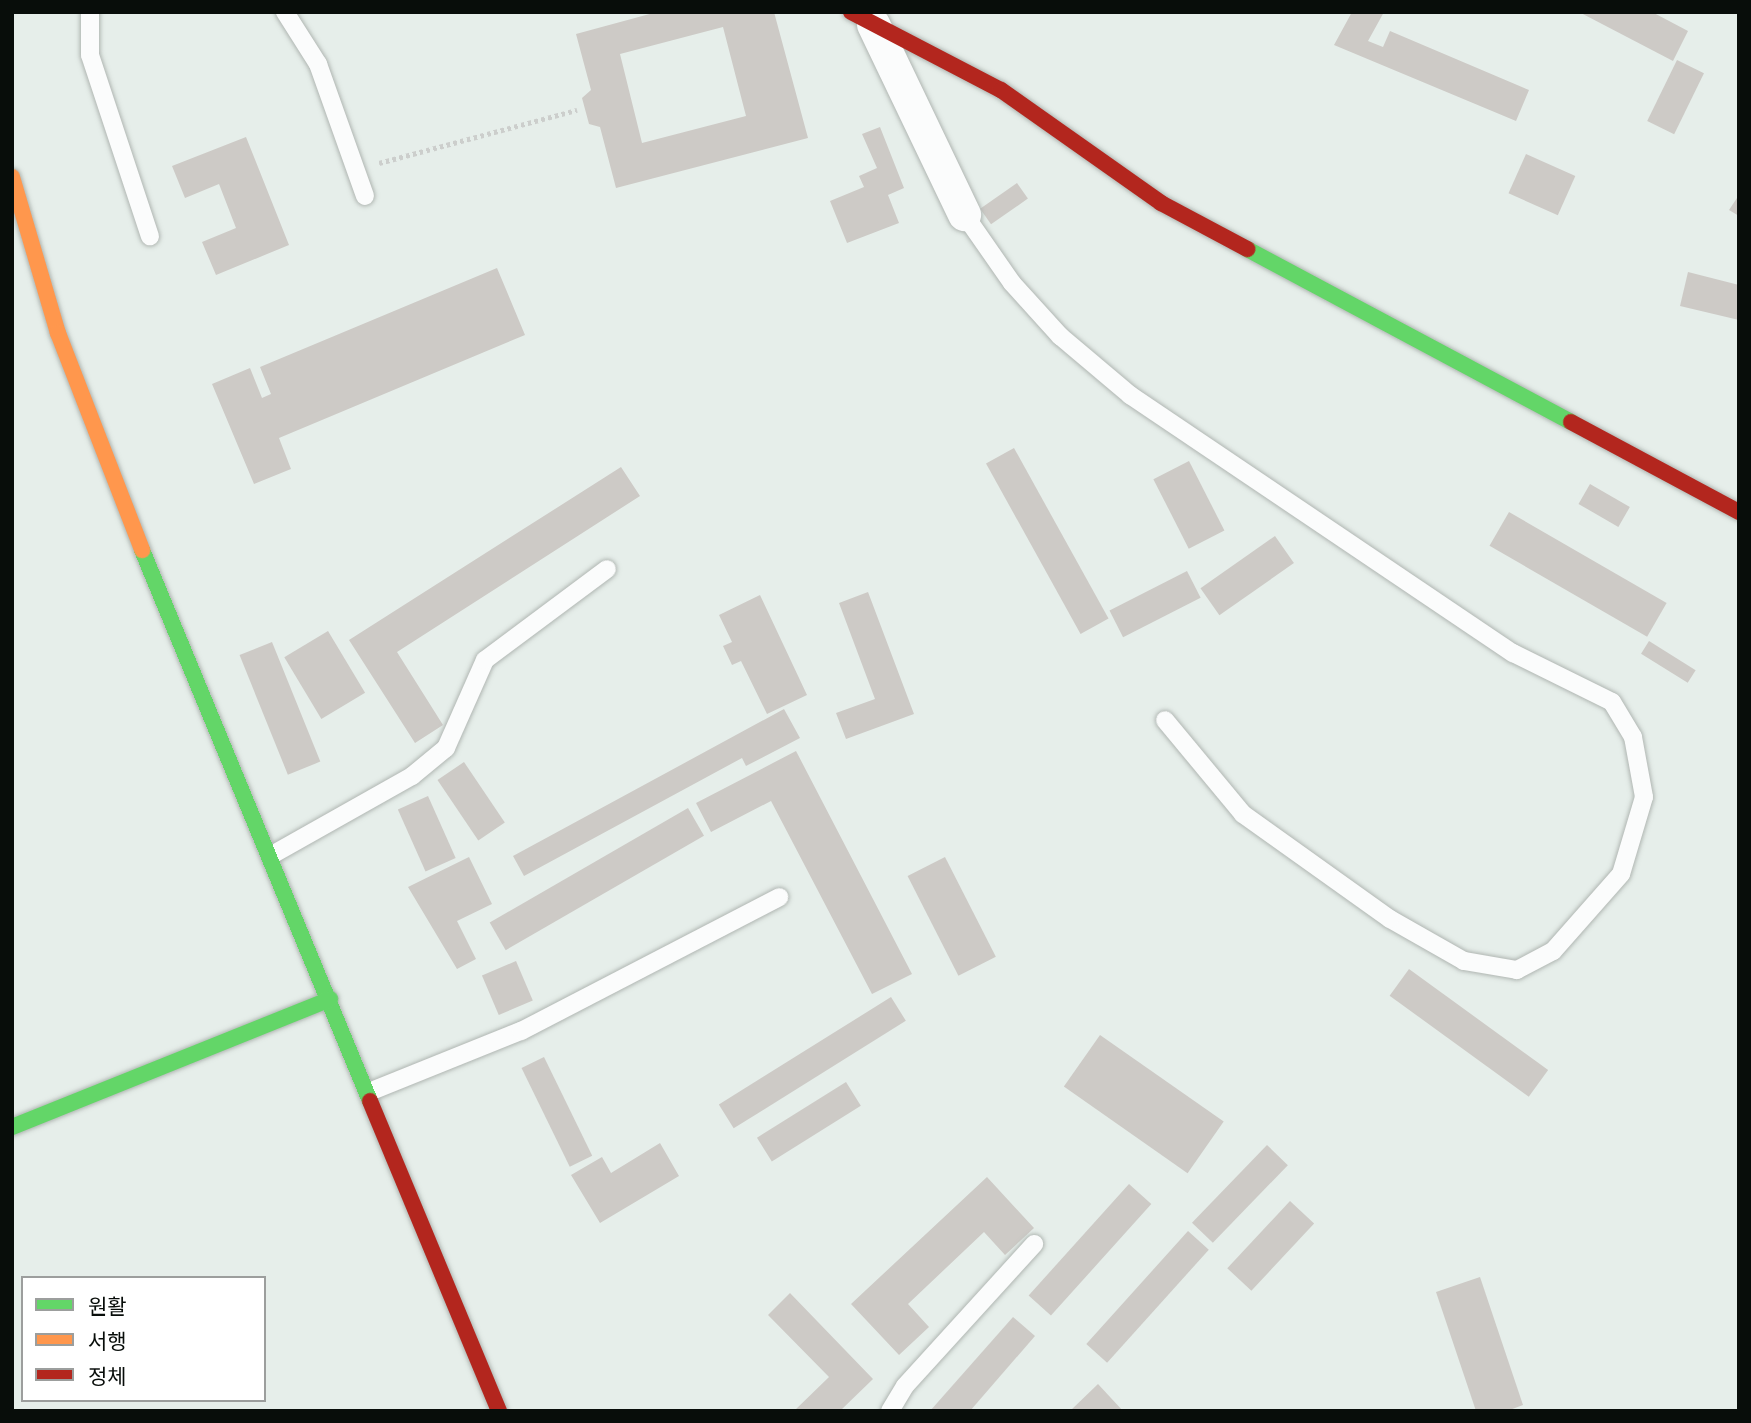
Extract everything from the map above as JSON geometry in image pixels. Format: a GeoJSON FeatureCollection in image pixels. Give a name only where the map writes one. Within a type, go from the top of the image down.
{"type":"FeatureCollection","features":[{"type":"Feature","properties":{"kind":"street"},"geometry":{"type":"LineString","coordinates":[[862,18],[964,214]]}},
{"type":"Feature","properties":{"kind":"street"},"geometry":{"type":"LineString","coordinates":[[862,18],[1001,90],[1161,203],[1739,512]]}},
{"type":"Feature","properties":{"kind":"street"},"geometry":{"type":"LineString","coordinates":[[12,177],[58,333],[114,480],[499,1411]]}},
{"type":"Feature","properties":{"kind":"street"},"geometry":{"type":"LineString","coordinates":[[12,1127],[330,999]]}},
{"type":"Feature","properties":{"kind":"lane"},"geometry":{"type":"LineString","coordinates":[[90,12],[90,55],[150,236]]}},
{"type":"Feature","properties":{"kind":"lane"},"geometry":{"type":"LineString","coordinates":[[285,12],[318,64],[365,196]]}},
{"type":"Feature","properties":{"kind":"lane"},"geometry":{"type":"LineString","coordinates":[[964,214],[1052,327],[1130,395],[1513,653],[1612,702],[1633,737],[1644,797],[1621,874],[1553,951],[1517,970],[1464,961],[1243,814],[1165,720]]}},
{"type":"Feature","properties":{"kind":"lane"},"geometry":{"type":"LineString","coordinates":[[270,856],[412,775],[446,748],[485,660],[607,569]]}},
{"type":"Feature","properties":{"kind":"lane"},"geometry":{"type":"LineString","coordinates":[[369,1092],[521,1031],[779,897]]}},
{"type":"Feature","properties":{"kind":"lane"},"geometry":{"type":"LineString","coordinates":[[890,1411],[1034,1244]]}},
{"type":"Feature","properties":{"kind":"path"},"geometry":{"type":"LineString","coordinates":[[355,169],[577,110]]}},
{"type":"Feature","properties":{"kind":"building"},"geometry":{"type":"Polygon","coordinates":[[[657,12],[774,12],[808,138],[616,188],[600,127],[589,124],[582,98],[591,90],[576,34],[657,12]],[[723,27],[620,54],[642,143],[746,116],[723,27]]]}},
{"type":"Feature","properties":{"kind":"building"},"geometry":{"type":"Polygon","coordinates":[[[1352,12],[1384,12],[1368,41],[1383,47],[1390,31],[1529,90],[1516,121],[1334,45],[1352,12]]]}},
{"type":"Feature","properties":{"kind":"building"},"geometry":{"type":"Polygon","coordinates":[[[1579,12],[1652,12],[1688,31],[1673,61],[1579,12]]]}},
{"type":"Feature","properties":{"kind":"building"},"geometry":{"type":"Polygon","coordinates":[[[1677,60],[1704,73],[1674,134],[1647,121],[1677,60]]]}},
{"type":"Feature","properties":{"kind":"building"},"geometry":{"type":"Polygon","coordinates":[[[880,127],[904,188],[888,195],[899,223],[847,243],[830,201],[864,187],[859,176],[877,168],[862,134],[880,127]]]}},
{"type":"Feature","properties":{"kind":"building"},"geometry":{"type":"Polygon","coordinates":[[[246,137],[289,245],[216,275],[202,242],[236,228],[219,184],[185,198],[172,166],[246,137]]]}},
{"type":"Feature","properties":{"kind":"building"},"geometry":{"type":"Polygon","coordinates":[[[1526,154],[1575,176],[1558,215],[1509,193],[1526,154]]]}},
{"type":"Feature","properties":{"kind":"building"},"geometry":{"type":"Polygon","coordinates":[[[1017,183],[1028,199],[991,224],[980,209],[1017,183]]]}},
{"type":"Feature","properties":{"kind":"building"},"geometry":{"type":"Polygon","coordinates":[[[1739,195],[1739,216],[1729,210],[1739,195]]]}},
{"type":"Feature","properties":{"kind":"building"},"geometry":{"type":"Polygon","coordinates":[[[497,268],[525,335],[279,438],[291,469],[254,484],[212,384],[250,368],[262,398],[271,394],[260,367],[497,268]]]}},
{"type":"Feature","properties":{"kind":"building"},"geometry":{"type":"Polygon","coordinates":[[[1688,272],[1739,285],[1739,320],[1680,306],[1688,272]]]}},
{"type":"Feature","properties":{"kind":"building"},"geometry":{"type":"Polygon","coordinates":[[[1014,448],[1109,619],[1081,634],[986,464],[1014,448]]]}},
{"type":"Feature","properties":{"kind":"building"},"geometry":{"type":"Polygon","coordinates":[[[1189,461],[1224,530],[1189,549],[1153,479],[1189,461]]]}},
{"type":"Feature","properties":{"kind":"building"},"geometry":{"type":"Polygon","coordinates":[[[621,467],[640,496],[397,652],[443,725],[415,743],[349,640],[621,467]]]}},
{"type":"Feature","properties":{"kind":"building"},"geometry":{"type":"Polygon","coordinates":[[[1590,484],[1630,507],[1618,527],[1578,504],[1590,484]]]}},
{"type":"Feature","properties":{"kind":"building"},"geometry":{"type":"Polygon","coordinates":[[[1509,512],[1667,603],[1647,637],[1490,546],[1509,512]]]}},
{"type":"Feature","properties":{"kind":"building"},"geometry":{"type":"Polygon","coordinates":[[[1275,536],[1294,563],[1219,615],[1200,588],[1275,536]]]}},
{"type":"Feature","properties":{"kind":"building"},"geometry":{"type":"Polygon","coordinates":[[[1187,571],[1201,598],[1123,637],[1109,610],[1187,571]]]}},
{"type":"Feature","properties":{"kind":"building"},"geometry":{"type":"Polygon","coordinates":[[[868,592],[914,714],[846,739],[836,713],[875,699],[839,603],[868,592]]]}},
{"type":"Feature","properties":{"kind":"building"},"geometry":{"type":"Polygon","coordinates":[[[760,595],[807,695],[767,714],[741,661],[732,665],[723,646],[732,642],[719,615],[760,595]]]}},
{"type":"Feature","properties":{"kind":"building"},"geometry":{"type":"Polygon","coordinates":[[[328,631],[365,693],[321,719],[284,657],[328,631]]]}},
{"type":"Feature","properties":{"kind":"building"},"geometry":{"type":"Polygon","coordinates":[[[1649,641],[1696,670],[1688,683],[1641,654],[1649,641]]]}},
{"type":"Feature","properties":{"kind":"building"},"geometry":{"type":"Polygon","coordinates":[[[272,642],[320,762],[288,775],[240,655],[272,642]]]}},
{"type":"Feature","properties":{"kind":"building"},"geometry":{"type":"Polygon","coordinates":[[[784,709],[800,738],[746,766],[742,758],[524,876],[513,856],[784,709]]]}},
{"type":"Feature","properties":{"kind":"building"},"geometry":{"type":"Polygon","coordinates":[[[796,751],[912,974],[872,994],[771,801],[711,832],[696,803],[796,751]]]}},
{"type":"Feature","properties":{"kind":"building"},"geometry":{"type":"Polygon","coordinates":[[[464,762],[505,823],[478,840],[437,780],[464,762]]]}},
{"type":"Feature","properties":{"kind":"building"},"geometry":{"type":"Polygon","coordinates":[[[428,796],[456,858],[426,872],[398,809],[428,796]]]}},
{"type":"Feature","properties":{"kind":"building"},"geometry":{"type":"Polygon","coordinates":[[[688,808],[704,836],[506,950],[490,923],[688,808]]]}},
{"type":"Feature","properties":{"kind":"building"},"geometry":{"type":"Polygon","coordinates":[[[469,857],[492,904],[457,921],[476,959],[457,969],[408,887],[469,857]]]}},
{"type":"Feature","properties":{"kind":"building"},"geometry":{"type":"Polygon","coordinates":[[[945,857],[996,957],[958,976],[908,876],[945,857]]]}},
{"type":"Feature","properties":{"kind":"building"},"geometry":{"type":"Polygon","coordinates":[[[516,961],[533,1001],[499,1015],[482,975],[516,961]]]}},
{"type":"Feature","properties":{"kind":"building"},"geometry":{"type":"Polygon","coordinates":[[[1409,969],[1548,1070],[1529,1097],[1390,996],[1409,969]]]}},
{"type":"Feature","properties":{"kind":"building"},"geometry":{"type":"Polygon","coordinates":[[[891,997],[906,1021],[734,1128],[719,1105],[891,997]]]}},
{"type":"Feature","properties":{"kind":"building"},"geometry":{"type":"Polygon","coordinates":[[[1100,1035],[1224,1122],[1188,1173],[1064,1087],[1100,1035]]]}},
{"type":"Feature","properties":{"kind":"building"},"geometry":{"type":"Polygon","coordinates":[[[544,1057],[592,1156],[570,1167],[522,1068],[544,1057]]]}},
{"type":"Feature","properties":{"kind":"building"},"geometry":{"type":"Polygon","coordinates":[[[846,1082],[861,1106],[772,1161],[757,1138],[846,1082]]]}},
{"type":"Feature","properties":{"kind":"building"},"geometry":{"type":"Polygon","coordinates":[[[660,1143],[679,1176],[600,1223],[571,1175],[602,1157],[611,1173],[660,1143]]]}},
{"type":"Feature","properties":{"kind":"building"},"geometry":{"type":"Polygon","coordinates":[[[1267,1145],[1288,1165],[1213,1243],[1192,1223],[1267,1145]]]}},
{"type":"Feature","properties":{"kind":"building"},"geometry":{"type":"Polygon","coordinates":[[[987,1177],[1034,1228],[1005,1255],[984,1232],[908,1304],[929,1327],[899,1355],[851,1304],[987,1177]]]}},
{"type":"Feature","properties":{"kind":"building"},"geometry":{"type":"Polygon","coordinates":[[[1129,1184],[1151,1204],[1051,1316],[1029,1295],[1129,1184]]]}},
{"type":"Feature","properties":{"kind":"building"},"geometry":{"type":"Polygon","coordinates":[[[1290,1201],[1314,1224],[1251,1291],[1227,1268],[1290,1201]]]}},
{"type":"Feature","properties":{"kind":"building"},"geometry":{"type":"Polygon","coordinates":[[[1188,1231],[1209,1250],[1107,1363],[1086,1344],[1188,1231]]]}},
{"type":"Feature","properties":{"kind":"building"},"geometry":{"type":"Polygon","coordinates":[[[1480,1277],[1523,1405],[1507,1411],[1476,1411],[1436,1292],[1480,1277]]]}},
{"type":"Feature","properties":{"kind":"building"},"geometry":{"type":"Polygon","coordinates":[[[790,1293],[873,1379],[840,1411],[794,1411],[829,1377],[768,1315],[790,1293]]]}},
{"type":"Feature","properties":{"kind":"building"},"geometry":{"type":"Polygon","coordinates":[[[1013,1317],[1035,1336],[970,1411],[930,1411],[1013,1317]]]}},
{"type":"Feature","properties":{"kind":"building"},"geometry":{"type":"Polygon","coordinates":[[[1098,1384],[1123,1411],[1070,1411],[1098,1384]]]}},
{"type":"Feature","properties":{"kind":"traffic: fast"},"geometry":{"type":"LineString","coordinates":[[1247,249],[1571,422]]}},
{"type":"Feature","properties":{"kind":"traffic: fast"},"geometry":{"type":"LineString","coordinates":[[142,550],[370,1101]]}},
{"type":"Feature","properties":{"kind":"traffic: fast"},"geometry":{"type":"LineString","coordinates":[[12,1127],[330,999]]}},
{"type":"Feature","properties":{"kind":"traffic: slow"},"geometry":{"type":"LineString","coordinates":[[12,177],[58,333],[142,550]]}},
{"type":"Feature","properties":{"kind":"traffic: jam"},"geometry":{"type":"LineString","coordinates":[[851,12],[1001,90],[1161,203],[1247,249]]}},
{"type":"Feature","properties":{"kind":"traffic: jam"},"geometry":{"type":"LineString","coordinates":[[1571,422],[1739,512]]}},
{"type":"Feature","properties":{"kind":"traffic: jam"},"geometry":{"type":"LineString","coordinates":[[370,1101],[499,1411]]}}]}
